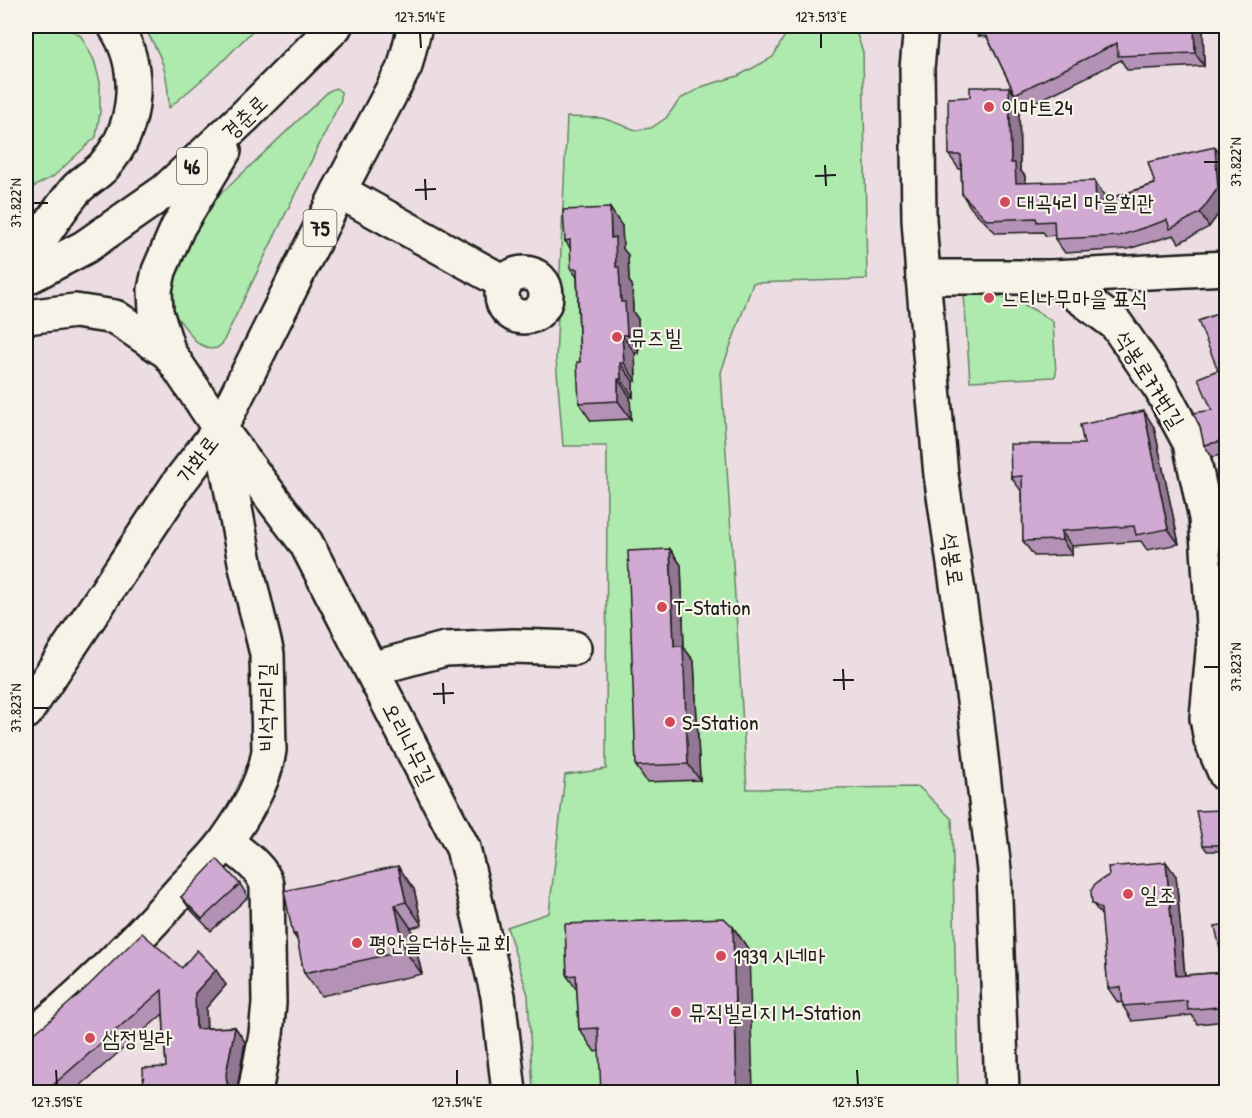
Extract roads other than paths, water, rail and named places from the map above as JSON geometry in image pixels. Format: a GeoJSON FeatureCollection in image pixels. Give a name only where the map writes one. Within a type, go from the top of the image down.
{"type":"FeatureCollection","features":[{"type":"Feature","properties":{"kind":"main road"},"geometry":{"type":"LineString","coordinates":[[26,261],[74,191],[103,167],[125,133],[133,103],[132,70],[125,45],[115,26]]}},
{"type":"Feature","properties":{"kind":"main road","name":"경춘로"},"geometry":{"type":"LineString","coordinates":[[26,278],[85,247],[165,191],[243,118],[335,26]]}},
{"type":"Feature","properties":{"kind":"main road","name":"가화로"},"geometry":{"type":"LineString","coordinates":[[26,712],[180,481],[220,429],[339,190],[405,66],[416,26]]}},
{"type":"Feature","properties":{"kind":"main road"},"geometry":{"type":"LineString","coordinates":[[900,26],[917,68]]}},
{"type":"Feature","properties":{"kind":"main road","name":"석봉로"},"geometry":{"type":"LineString","coordinates":[[921,26],[917,68],[919,219],[923,277],[941,475],[976,714],[994,870],[1002,1092]]}},
{"type":"Feature","properties":{"kind":"main road"},"geometry":{"type":"LineString","coordinates":[[169,352],[156,312],[154,290],[159,271],[178,227],[243,118]]}},
{"type":"Feature","properties":{"kind":"main road"},"geometry":{"type":"LineString","coordinates":[[339,190],[505,283]]}},
{"type":"Feature","properties":{"kind":"main road"},"geometry":{"type":"LineString","coordinates":[[923,277],[1053,277],[1227,268]]}},
{"type":"Feature","properties":{"kind":"main road","name":"석봉로77번길"},"geometry":{"type":"LineString","coordinates":[[1053,277],[1116,324],[1161,388],[1190,443],[1206,518],[1220,640],[1207,718],[1211,740],[1227,775]]}},
{"type":"Feature","properties":{"kind":"main road"},"geometry":{"type":"LineString","coordinates":[[26,317],[75,311],[115,316],[169,352]]}},
{"type":"Feature","properties":{"kind":"main road","name":"오리나무길"},"geometry":{"type":"LineString","coordinates":[[169,352],[220,429],[306,543],[463,848],[498,996],[509,1092]]}},
{"type":"Feature","properties":{"kind":"main road","name":"비석거리길"},"geometry":{"type":"LineString","coordinates":[[26,1040],[99,976],[152,923],[226,842],[251,799],[266,766],[269,750],[267,654],[246,567],[220,429]]}},
{"type":"Feature","properties":{"kind":"main road"},"geometry":{"type":"LineString","coordinates":[[371,669],[445,649],[514,646],[574,648]]}},
{"type":"Feature","properties":{"kind":"main road"},"geometry":{"type":"LineString","coordinates":[[226,842],[261,871],[267,885],[269,1003],[266,1034],[255,1092]]}},
{"type":"Feature","properties":{"kind":"place","name":"이마트24"},"geometry":{"type":"Point","coordinates":[989,107]}},
{"type":"Feature","properties":{"kind":"place","name":"대곡4리 마을회관"},"geometry":{"type":"Point","coordinates":[1005,202]}},
{"type":"Feature","properties":{"kind":"place","name":"느티나무마을 표식"},"geometry":{"type":"Point","coordinates":[989,298]}},
{"type":"Feature","properties":{"kind":"place","name":"뮤즈빌"},"geometry":{"type":"Point","coordinates":[617,337]}},
{"type":"Feature","properties":{"kind":"place","name":"T-Station"},"geometry":{"type":"Point","coordinates":[662,607]}},
{"type":"Feature","properties":{"kind":"place","name":"S-Station"},"geometry":{"type":"Point","coordinates":[670,722]}},
{"type":"Feature","properties":{"kind":"place","name":"일조"},"geometry":{"type":"Point","coordinates":[1128,894]}},
{"type":"Feature","properties":{"kind":"place","name":"평안을더하는교회"},"geometry":{"type":"Point","coordinates":[357,943]}},
{"type":"Feature","properties":{"kind":"place","name":"1939 시네마"},"geometry":{"type":"Point","coordinates":[721,956]}},
{"type":"Feature","properties":{"kind":"place","name":"뮤직빌리지 M-Station"},"geometry":{"type":"Point","coordinates":[676,1012]}},
{"type":"Feature","properties":{"kind":"place","name":"삼정빌라"},"geometry":{"type":"Point","coordinates":[90,1038]}}]}
